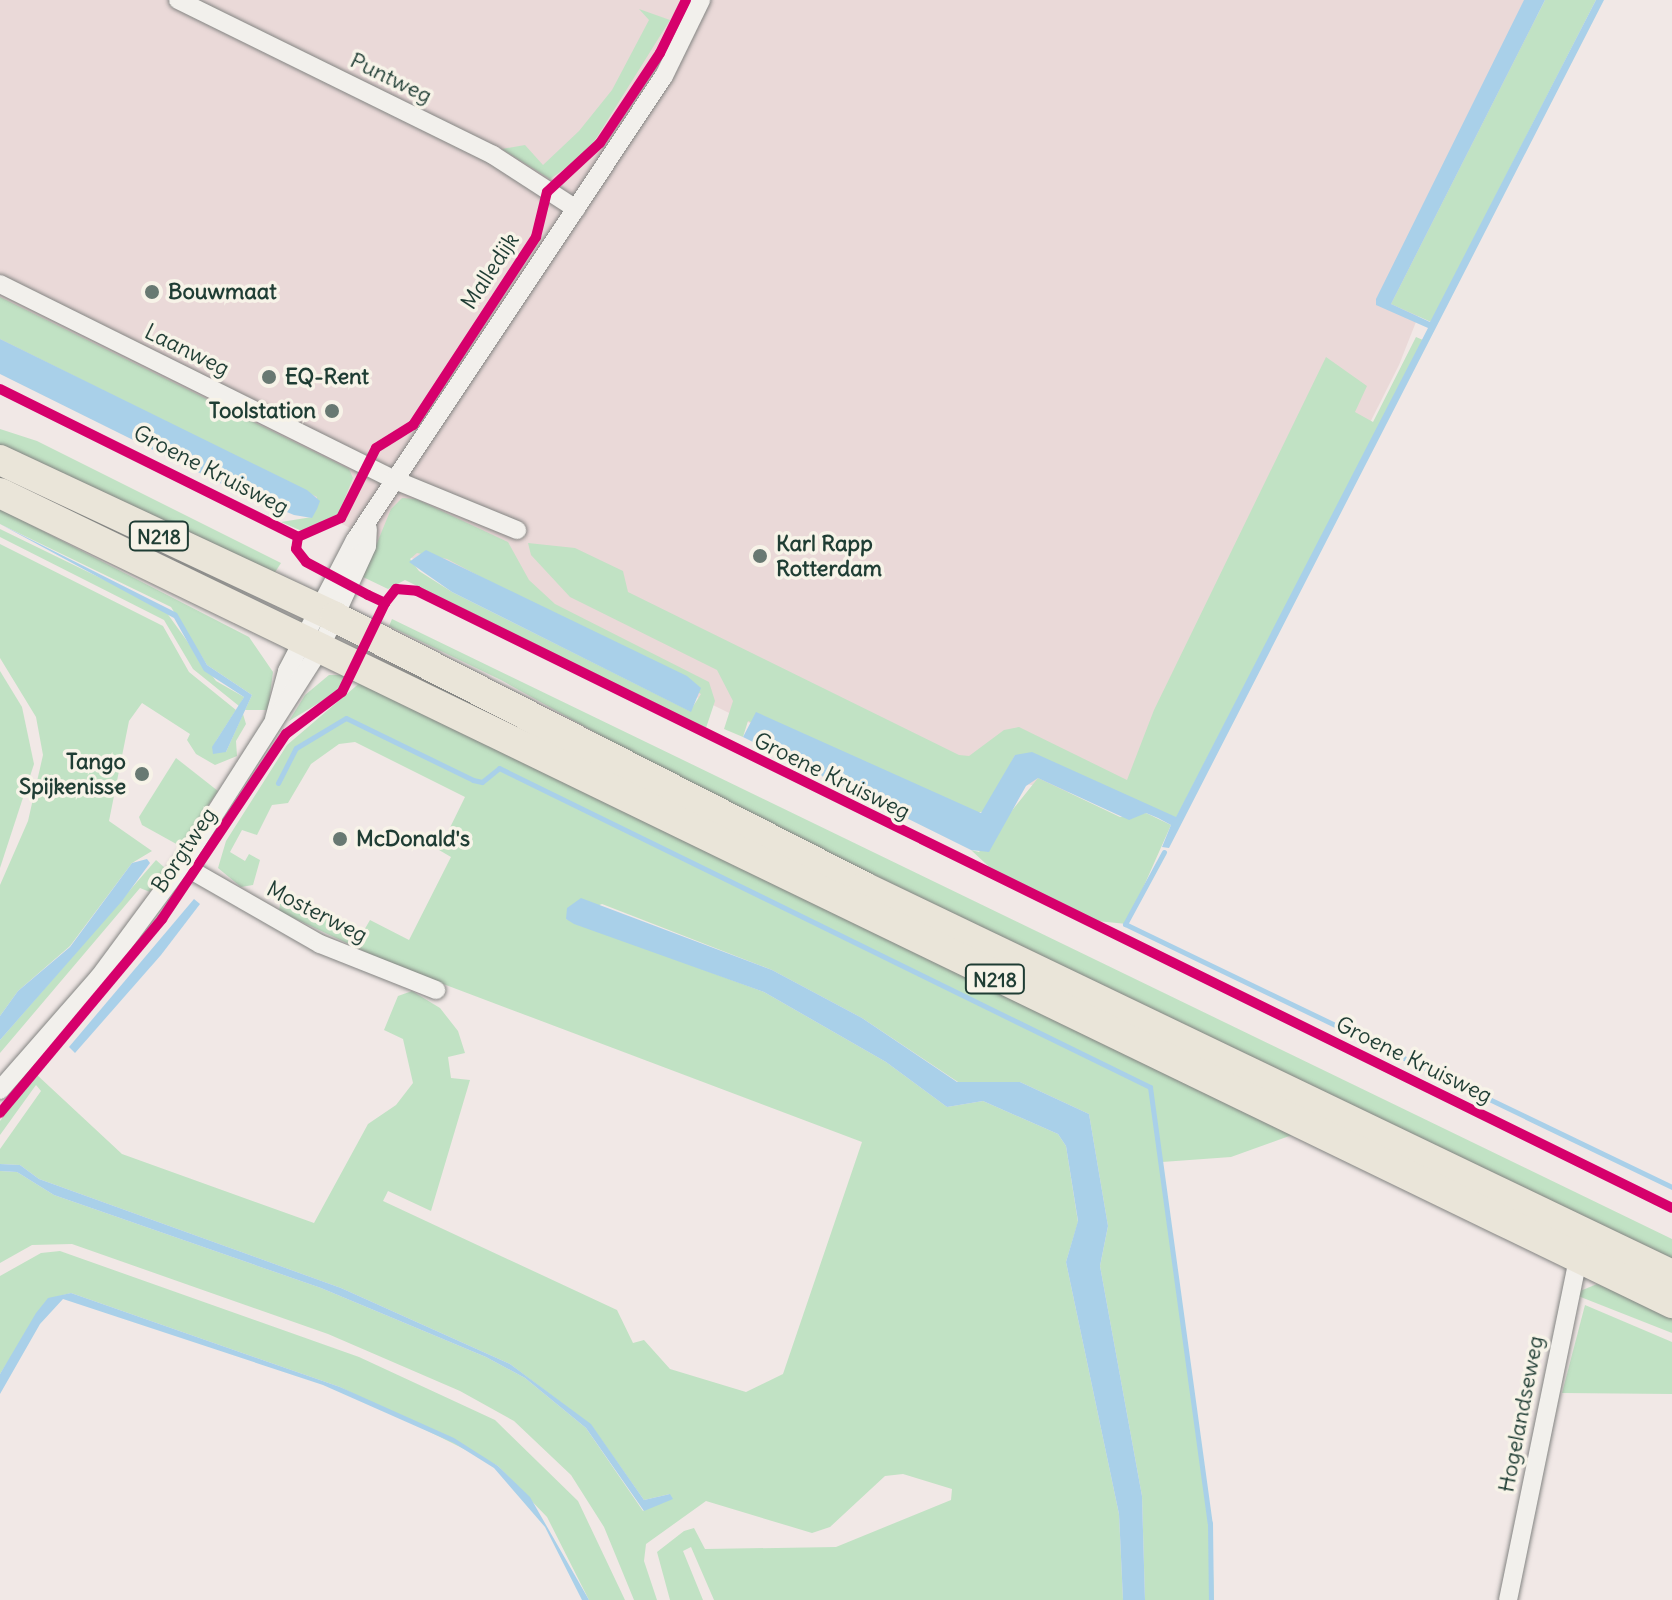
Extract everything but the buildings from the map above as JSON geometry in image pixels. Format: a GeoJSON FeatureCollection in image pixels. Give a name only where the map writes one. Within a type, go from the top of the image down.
{"type":"FeatureCollection","features":[{"type":"Feature","properties":{"kind":"main road","name":"N218"},"geometry":{"type":"LineString","coordinates":[[0,460],[326,613],[1580,1250],[1672,1303]]}},
{"type":"Feature","properties":{"kind":"main road","name":"N218"},"geometry":{"type":"LineString","coordinates":[[0,493],[310,647],[1580,1250],[1672,1275]]}},
{"type":"Feature","properties":{"kind":"street","name":"Puntweg"},"geometry":{"type":"LineString","coordinates":[[178,0],[493,155],[576,209]]}},
{"type":"Feature","properties":{"kind":"street","name":"Malledijk"},"geometry":{"type":"LineString","coordinates":[[310,647],[355,540],[368,529],[395,480],[664,76],[701,0]]}},
{"type":"Feature","properties":{"kind":"street","name":"Laanweg"},"geometry":{"type":"LineString","coordinates":[[0,284],[395,480]]}},
{"type":"Feature","properties":{"kind":"street"},"geometry":{"type":"LineString","coordinates":[[395,480],[517,530]]}},
{"type":"Feature","properties":{"kind":"street","name":"Borgtweg"},"geometry":{"type":"LineString","coordinates":[[0,1090],[99,977],[182,865],[274,719],[310,647]]}},
{"type":"Feature","properties":{"kind":"street","name":"Mosterweg"},"geometry":{"type":"LineString","coordinates":[[182,865],[320,944],[436,990]]}},
{"type":"Feature","properties":{"kind":"street","name":"Hogelandseweg"},"geometry":{"type":"LineString","coordinates":[[1508,1600],[1580,1250]]}},
{"type":"Feature","properties":{"kind":"shaded area"},"geometry":{"type":"Polygon","coordinates":[[[0,0],[1543,0],[1399,365],[1174,813],[772,734],[0,357],[0,0]]]}},
{"type":"Feature","properties":{"kind":"green space"},"geometry":{"type":"Polygon","coordinates":[[[1545,0],[1596,0],[1431,322],[1391,304],[1545,0]]]}},
{"type":"Feature","properties":{"kind":"green space"},"geometry":{"type":"Polygon","coordinates":[[[639,9],[670,20],[587,153],[550,179],[502,149],[525,145],[543,165],[579,131],[612,90],[649,20],[639,9]]]}},
{"type":"Feature","properties":{"kind":"green space"},"geometry":{"type":"Polygon","coordinates":[[[0,297],[349,469],[353,478],[338,515],[302,531],[281,522],[312,517],[317,497],[0,339],[0,297]]]}},
{"type":"Feature","properties":{"kind":"green space"},"geometry":{"type":"Polygon","coordinates":[[[1416,337],[1423,340],[1176,818],[1015,755],[986,811],[976,813],[748,721],[743,737],[724,729],[733,701],[717,670],[570,597],[531,555],[528,543],[575,548],[623,571],[628,592],[959,755],[969,756],[1004,730],[1019,727],[1127,780],[1154,710],[1326,357],[1367,386],[1355,412],[1373,422],[1416,337]]]}},
{"type":"Feature","properties":{"kind":"green space"},"geometry":{"type":"Polygon","coordinates":[[[0,429],[37,441],[281,563],[272,577],[0,451],[0,429]]]}},
{"type":"Feature","properties":{"kind":"green space"},"geometry":{"type":"Polygon","coordinates":[[[402,498],[416,499],[508,542],[529,580],[555,604],[709,682],[715,701],[706,728],[405,580],[388,589],[363,577],[391,509],[402,498]],[[417,553],[410,559],[419,571],[452,592],[690,711],[701,694],[447,559],[417,553]]]}},
{"type":"Feature","properties":{"kind":"green space"},"geometry":{"type":"Polygon","coordinates":[[[0,509],[249,637],[273,672],[268,710],[245,710],[252,695],[207,665],[171,607],[0,524],[0,509]]]}},
{"type":"Feature","properties":{"kind":"green space"},"geometry":{"type":"Polygon","coordinates":[[[0,529],[164,609],[216,681],[244,697],[239,706],[193,669],[164,620],[0,537],[0,529]]]}},
{"type":"Feature","properties":{"kind":"green space"},"geometry":{"type":"Polygon","coordinates":[[[0,544],[163,626],[189,672],[236,710],[216,741],[226,752],[243,714],[246,724],[236,741],[237,756],[215,765],[196,754],[187,740],[190,734],[142,703],[129,721],[109,821],[152,851],[132,863],[70,946],[18,991],[0,1016],[0,885],[28,821],[43,755],[36,717],[0,658],[0,544]]]}},
{"type":"Feature","properties":{"kind":"green space"},"geometry":{"type":"Polygon","coordinates":[[[392,619],[1672,1239],[1672,1264],[742,814],[501,680],[389,626],[392,619]]]}},
{"type":"Feature","properties":{"kind":"green space"},"geometry":{"type":"Polygon","coordinates":[[[0,671],[22,707],[34,764],[0,868],[0,671]]]}},
{"type":"Feature","properties":{"kind":"green space"},"geometry":{"type":"Polygon","coordinates":[[[329,675],[345,675],[337,692],[289,721],[305,695],[329,675]]]}},
{"type":"Feature","properties":{"kind":"green space"},"geometry":{"type":"Polygon","coordinates":[[[362,681],[1292,1135],[1231,1157],[1162,1162],[1212,1537],[1214,1600],[1145,1600],[1142,1496],[1100,1266],[1108,1226],[1089,1114],[1020,1082],[958,1082],[862,1018],[772,970],[602,904],[566,919],[764,992],[886,1062],[947,1107],[983,1101],[1058,1134],[1066,1146],[1078,1222],[1066,1262],[1119,1514],[1123,1600],[714,1600],[691,1547],[683,1551],[703,1600],[670,1600],[657,1552],[684,1531],[694,1528],[705,1549],[836,1547],[951,1500],[952,1489],[903,1474],[885,1476],[830,1527],[812,1533],[706,1501],[646,1544],[644,1561],[657,1600],[634,1600],[604,1527],[571,1475],[514,1421],[460,1391],[328,1334],[72,1244],[32,1245],[0,1263],[0,1171],[17,1172],[54,1195],[321,1288],[486,1357],[525,1378],[586,1428],[643,1511],[670,1494],[644,1500],[591,1425],[510,1364],[341,1288],[39,1179],[20,1165],[0,1164],[0,1149],[41,1091],[36,1085],[0,1135],[0,1121],[36,1074],[122,1154],[314,1223],[368,1124],[396,1105],[413,1083],[403,1039],[384,1030],[398,996],[412,991],[440,1008],[458,1031],[465,1053],[448,1057],[451,1078],[470,1080],[431,1211],[388,1191],[383,1201],[617,1310],[633,1343],[644,1340],[670,1369],[746,1392],[783,1374],[862,1142],[393,965],[279,911],[282,890],[363,932],[370,920],[409,940],[451,857],[439,850],[465,797],[355,742],[339,744],[311,764],[288,803],[272,805],[257,835],[242,830],[230,852],[245,861],[249,854],[260,860],[253,885],[241,887],[218,868],[226,841],[287,745],[362,681]]]}},
{"type":"Feature","properties":{"kind":"green space"},"geometry":{"type":"Polygon","coordinates":[[[176,758],[218,791],[180,846],[142,825],[139,817],[176,758]]]}},
{"type":"Feature","properties":{"kind":"green space"},"geometry":{"type":"Polygon","coordinates":[[[1038,778],[1120,817],[1146,813],[1171,825],[1127,924],[1097,921],[999,876],[971,850],[979,852],[1038,778]]]}},
{"type":"Feature","properties":{"kind":"green space"},"geometry":{"type":"Polygon","coordinates":[[[156,860],[165,868],[150,892],[140,888],[0,1053],[0,1040],[156,860]]]}},
{"type":"Feature","properties":{"kind":"green space"},"geometry":{"type":"Polygon","coordinates":[[[60,1251],[359,1357],[495,1420],[578,1501],[625,1600],[589,1600],[547,1517],[498,1466],[340,1387],[71,1293],[48,1299],[0,1374],[0,1276],[41,1253],[60,1251]]]}},
{"type":"Feature","properties":{"kind":"green space"},"geometry":{"type":"Polygon","coordinates":[[[1597,1284],[1672,1313],[1672,1333],[1573,1294],[1597,1284]]]}},
{"type":"Feature","properties":{"kind":"green space"},"geometry":{"type":"Polygon","coordinates":[[[1585,1305],[1672,1342],[1672,1394],[1562,1393],[1585,1305]]]}},
{"type":"Feature","properties":{"kind":"water"},"geometry":{"type":"Polygon","coordinates":[[[1524,0],[1545,0],[1391,304],[1430,322],[1596,0],[1604,0],[1169,848],[1162,847],[1171,825],[1158,818],[1146,813],[1129,820],[1038,778],[1026,786],[989,852],[971,850],[743,737],[756,712],[981,813],[1015,755],[1032,752],[1176,817],[1428,328],[1376,305],[1376,299],[1524,0]]]}},
{"type":"Feature","properties":{"kind":"water"},"geometry":{"type":"Polygon","coordinates":[[[0,339],[307,490],[320,501],[317,509],[312,518],[294,515],[236,491],[0,374],[0,339]]]}},
{"type":"Feature","properties":{"kind":"water"},"geometry":{"type":"Polygon","coordinates":[[[0,524],[177,613],[207,665],[252,695],[226,752],[213,754],[212,747],[244,697],[204,671],[174,618],[0,524]]]}},
{"type":"Feature","properties":{"kind":"water"},"geometry":{"type":"Polygon","coordinates":[[[426,550],[687,676],[701,688],[691,712],[452,592],[409,562],[426,550]]]}},
{"type":"Feature","properties":{"kind":"water"},"geometry":{"type":"Polygon","coordinates":[[[147,859],[150,863],[122,901],[0,1040],[0,1016],[18,991],[70,947],[132,863],[147,859]]]}},
{"type":"Feature","properties":{"kind":"water"},"geometry":{"type":"Polygon","coordinates":[[[581,898],[772,970],[862,1018],[957,1082],[1020,1082],[1089,1114],[1108,1226],[1100,1266],[1142,1496],[1145,1600],[1123,1600],[1119,1514],[1066,1262],[1078,1221],[1066,1146],[1058,1134],[983,1101],[947,1107],[886,1062],[764,992],[574,924],[566,919],[567,908],[581,898]]]}},
{"type":"Feature","properties":{"kind":"water"},"geometry":{"type":"Polygon","coordinates":[[[194,899],[200,904],[161,955],[75,1053],[69,1047],[194,899]]]}},
{"type":"Feature","properties":{"kind":"water"},"geometry":{"type":"Polygon","coordinates":[[[0,1164],[20,1165],[39,1179],[341,1288],[510,1364],[591,1424],[644,1500],[670,1494],[673,1499],[644,1511],[586,1428],[525,1378],[486,1357],[321,1288],[54,1195],[17,1172],[0,1171],[0,1164]]]}},
{"type":"Feature","properties":{"kind":"water"},"geometry":{"type":"Polygon","coordinates":[[[71,1293],[340,1387],[454,1438],[498,1466],[530,1497],[589,1600],[582,1600],[545,1527],[494,1468],[454,1443],[323,1385],[63,1299],[40,1324],[0,1394],[0,1374],[36,1313],[48,1298],[71,1293]]]}},
{"type":"Feature","properties":{"kind":"waterway"},"geometry":{"type":"LineString","coordinates":[[278,783],[296,748],[346,718],[473,780],[482,782],[499,768],[1150,1087],[1210,1523],[1211,1600]]}},
{"type":"Feature","properties":{"kind":"waterway"},"geometry":{"type":"LineString","coordinates":[[1164,852],[1125,924],[1672,1187]]}},
{"type":"Feature","properties":{"kind":"cycle path"},"geometry":{"type":"LineString","coordinates":[[298,537],[341,518],[376,448],[413,425],[536,237],[547,192],[600,143],[660,53],[686,0]]}},
{"type":"Feature","properties":{"kind":"cycle path","name":"Groene Kruisweg"},"geometry":{"type":"LineString","coordinates":[[0,389],[298,537],[296,549],[306,562],[368,595],[385,603],[396,589],[417,591],[1672,1208]]}},
{"type":"Feature","properties":{"kind":"cycle path"},"geometry":{"type":"LineString","coordinates":[[0,1113],[162,919],[286,734],[342,692],[385,603]]}},
{"type":"Feature","properties":{"kind":"place","name":"Bouwmaat"},"geometry":{"type":"Point","coordinates":[152,292]}},
{"type":"Feature","properties":{"kind":"place","name":"EQ-Rent"},"geometry":{"type":"Point","coordinates":[269,377]}},
{"type":"Feature","properties":{"kind":"place","name":"Toolstation"},"geometry":{"type":"Point","coordinates":[332,411]}},
{"type":"Feature","properties":{"kind":"place","name":"Karl Rapp Rotterdam"},"geometry":{"type":"Point","coordinates":[760,556]}},
{"type":"Feature","properties":{"kind":"place","name":"Tango Spijkenisse"},"geometry":{"type":"Point","coordinates":[142,774]}},
{"type":"Feature","properties":{"kind":"place","name":"McDonald's"},"geometry":{"type":"Point","coordinates":[340,839]}}]}
